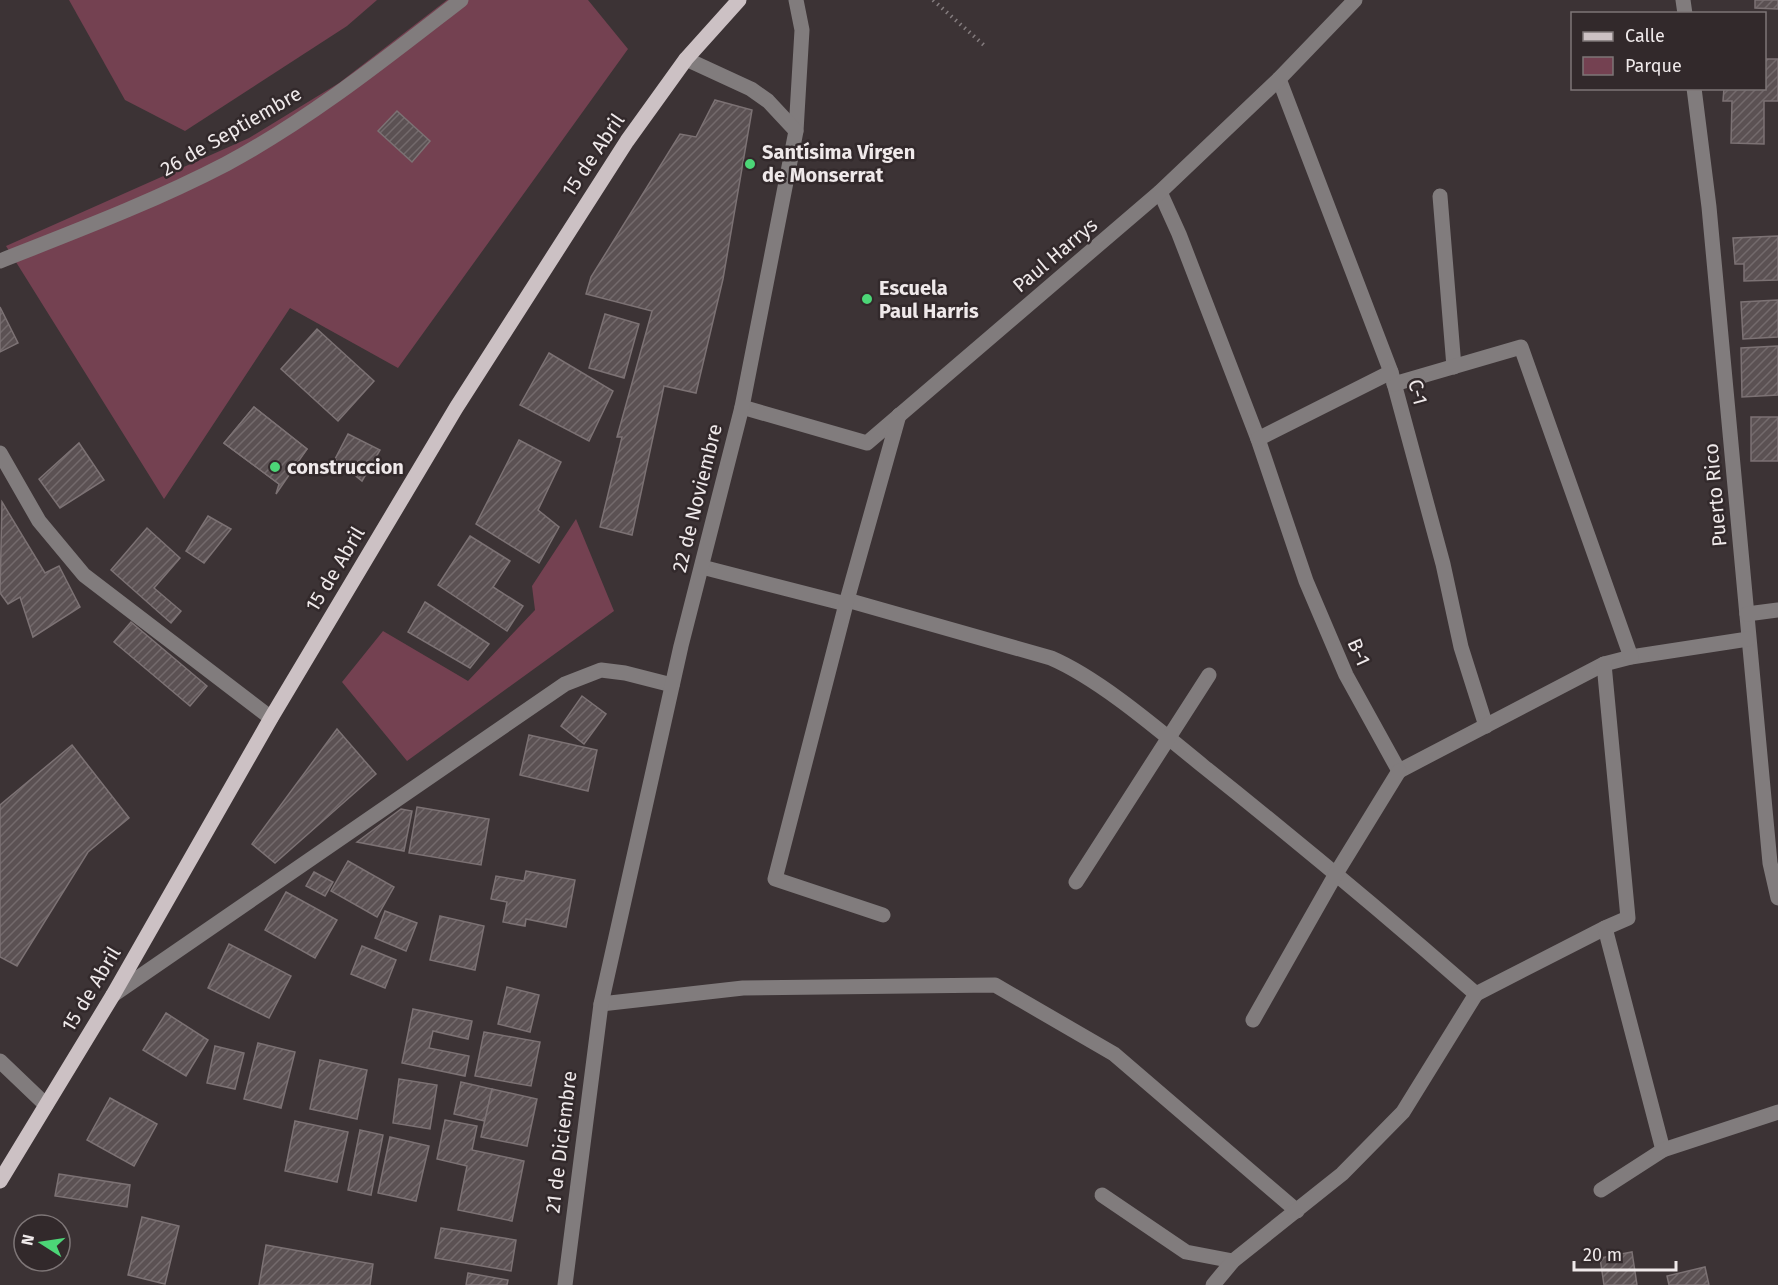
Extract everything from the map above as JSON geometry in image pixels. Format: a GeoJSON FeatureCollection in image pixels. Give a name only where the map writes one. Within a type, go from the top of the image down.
{"type":"FeatureCollection","features":[{"type":"Feature","properties":{"kind":"main road","name":"15 de Abril"},"geometry":{"type":"LineString","coordinates":[[0,1181],[113,995],[272,718],[456,408],[548,262],[686,59],[739,0]]}},
{"type":"Feature","properties":{"kind":"street","name":"26 de Septiembre"},"geometry":{"type":"LineString","coordinates":[[0,261],[165,194],[228,162],[359,77],[461,0]]}},
{"type":"Feature","properties":{"kind":"street","name":"22 de Noviembre"},"geometry":{"type":"LineString","coordinates":[[601,1004],[672,685],[742,407],[796,131],[802,30],[796,0]]}},
{"type":"Feature","properties":{"kind":"street","name":"Paul Harrys"},"geometry":{"type":"LineString","coordinates":[[742,407],[867,442],[1160,192],[1278,79],[1355,0]]}},
{"type":"Feature","properties":{"kind":"street"},"geometry":{"type":"LineString","coordinates":[[686,59],[751,89],[768,101],[796,131]]}},
{"type":"Feature","properties":{"kind":"street","name":"C-1"},"geometry":{"type":"LineString","coordinates":[[1278,79],[1392,378],[1443,564],[1461,647],[1486,726]]}},
{"type":"Feature","properties":{"kind":"street","name":"Puerto Rico"},"geometry":{"type":"LineString","coordinates":[[1694,90],[1709,207],[1748,639],[1778,898]]}},
{"type":"Feature","properties":{"kind":"street","name":"B-1"},"geometry":{"type":"LineString","coordinates":[[1160,192],[1179,234],[1258,439],[1306,581],[1346,675],[1399,771]]}},
{"type":"Feature","properties":{"kind":"street"},"geometry":{"type":"LineString","coordinates":[[1440,196],[1454,367]]}},
{"type":"Feature","properties":{"kind":"street"},"geometry":{"type":"LineString","coordinates":[[1258,439],[1392,378],[1454,367],[1521,348],[1630,657]]}},
{"type":"Feature","properties":{"kind":"street"},"geometry":{"type":"LineString","coordinates":[[883,915],[775,879],[847,602],[900,415]]}},
{"type":"Feature","properties":{"kind":"street"},"geometry":{"type":"LineString","coordinates":[[0,453],[39,521],[84,575],[272,718]]}},
{"type":"Feature","properties":{"kind":"street"},"geometry":{"type":"LineString","coordinates":[[702,567],[847,602],[1050,658],[1073,668],[1169,738],[1337,872],[1476,994]]}},
{"type":"Feature","properties":{"kind":"street"},"geometry":{"type":"LineString","coordinates":[[1747,614],[1778,610]]}},
{"type":"Feature","properties":{"kind":"street"},"geometry":{"type":"LineString","coordinates":[[1253,1020],[1337,872],[1399,771],[1604,664],[1630,657],[1748,639]]}},
{"type":"Feature","properties":{"kind":"street"},"geometry":{"type":"LineString","coordinates":[[1213,1285],[1233,1261],[1342,1174],[1403,1112],[1476,994],[1628,918],[1604,664]]}},
{"type":"Feature","properties":{"kind":"street"},"geometry":{"type":"LineString","coordinates":[[113,995],[565,684],[601,670],[625,673],[672,685]]}},
{"type":"Feature","properties":{"kind":"street"},"geometry":{"type":"LineString","coordinates":[[1076,882],[1209,675]]}},
{"type":"Feature","properties":{"kind":"street"},"geometry":{"type":"LineString","coordinates":[[1605,928],[1663,1150]]}},
{"type":"Feature","properties":{"kind":"street"},"geometry":{"type":"LineString","coordinates":[[601,1004],[743,988],[995,985],[1114,1054],[1298,1211]]}},
{"type":"Feature","properties":{"kind":"street","name":"21 de Diciembre"},"geometry":{"type":"LineString","coordinates":[[565,1285],[601,1004]]}},
{"type":"Feature","properties":{"kind":"street"},"geometry":{"type":"LineString","coordinates":[[0,1061],[46,1105]]}},
{"type":"Feature","properties":{"kind":"street"},"geometry":{"type":"LineString","coordinates":[[1601,1190],[1663,1150],[1778,1112]]}},
{"type":"Feature","properties":{"kind":"street"},"geometry":{"type":"LineString","coordinates":[[1102,1195],[1186,1252],[1233,1261]]}},
{"type":"Feature","properties":{"kind":"path"},"geometry":{"type":"LineString","coordinates":[[933,0],[986,47]]}},
{"type":"Feature","properties":{"kind":"green space"},"geometry":{"type":"Polygon","coordinates":[[[69,0],[377,0],[347,26],[185,131],[125,100],[69,0]]]}},
{"type":"Feature","properties":{"kind":"green space"},"geometry":{"type":"Polygon","coordinates":[[[447,0],[588,0],[628,49],[398,368],[290,308],[164,499],[6,246],[249,138],[339,83],[447,0]]]}},
{"type":"Feature","properties":{"kind":"green space"},"geometry":{"type":"Polygon","coordinates":[[[576,519],[614,611],[407,761],[342,682],[383,631],[468,681],[535,610],[532,586],[576,519]]]}},
{"type":"Feature","properties":{"kind":"building"},"geometry":{"type":"Polygon","coordinates":[[[1755,0],[1778,0],[1778,9],[1755,8],[1755,0]]]}},
{"type":"Feature","properties":{"kind":"building"},"geometry":{"type":"Polygon","coordinates":[[[1766,59],[1778,59],[1778,101],[1764,101],[1764,144],[1731,143],[1732,101],[1723,101],[1724,90],[1766,90],[1766,59]]]}},
{"type":"Feature","properties":{"kind":"building"},"geometry":{"type":"Polygon","coordinates":[[[715,100],[752,110],[723,279],[696,393],[664,386],[632,535],[600,527],[622,437],[617,437],[652,311],[586,294],[591,277],[680,134],[696,137],[715,100]]]}},
{"type":"Feature","properties":{"kind":"building"},"geometry":{"type":"Polygon","coordinates":[[[397,111],[430,141],[412,162],[378,131],[397,111]]]}},
{"type":"Feature","properties":{"kind":"building"},"geometry":{"type":"Polygon","coordinates":[[[1778,236],[1778,280],[1744,281],[1744,264],[1735,264],[1733,238],[1778,236]]]}},
{"type":"Feature","properties":{"kind":"building"},"geometry":{"type":"Polygon","coordinates":[[[1778,300],[1778,337],[1743,339],[1741,302],[1778,300]]]}},
{"type":"Feature","properties":{"kind":"building"},"geometry":{"type":"Polygon","coordinates":[[[0,307],[18,343],[0,352],[0,307]]]}},
{"type":"Feature","properties":{"kind":"building"},"geometry":{"type":"Polygon","coordinates":[[[605,314],[639,324],[624,378],[589,368],[605,314]]]}},
{"type":"Feature","properties":{"kind":"building"},"geometry":{"type":"Polygon","coordinates":[[[317,329],[374,381],[338,421],[281,369],[317,329]]]}},
{"type":"Feature","properties":{"kind":"building"},"geometry":{"type":"Polygon","coordinates":[[[1778,346],[1778,395],[1742,397],[1741,348],[1778,346]]]}},
{"type":"Feature","properties":{"kind":"building"},"geometry":{"type":"Polygon","coordinates":[[[549,353],[613,391],[589,441],[520,405],[549,353]]]}},
{"type":"Feature","properties":{"kind":"building","name":"construccion"},"geometry":{"type":"Polygon","coordinates":[[[254,407],[307,449],[279,484],[224,443],[254,407]]]}},
{"type":"Feature","properties":{"kind":"building","name":"construccion"},"geometry":{"type":"Polygon","coordinates":[[[254,407],[307,449],[276,494],[279,484],[224,443],[254,407]]]}},
{"type":"Feature","properties":{"kind":"building"},"geometry":{"type":"Polygon","coordinates":[[[1751,417],[1778,417],[1778,461],[1751,461],[1751,417]]]}},
{"type":"Feature","properties":{"kind":"building"},"geometry":{"type":"Polygon","coordinates":[[[348,434],[380,450],[362,481],[335,459],[348,434]]]}},
{"type":"Feature","properties":{"kind":"building"},"geometry":{"type":"Polygon","coordinates":[[[519,440],[561,462],[538,510],[559,527],[539,563],[476,524],[519,440]]]}},
{"type":"Feature","properties":{"kind":"building"},"geometry":{"type":"Polygon","coordinates":[[[79,443],[104,480],[60,508],[39,479],[79,443]]]}},
{"type":"Feature","properties":{"kind":"building"},"geometry":{"type":"Polygon","coordinates":[[[2,502],[45,573],[59,566],[80,607],[33,637],[20,597],[8,604],[0,593],[2,502]]]}},
{"type":"Feature","properties":{"kind":"building"},"geometry":{"type":"Polygon","coordinates":[[[208,516],[231,529],[204,563],[186,551],[208,516]]]}},
{"type":"Feature","properties":{"kind":"building"},"geometry":{"type":"Polygon","coordinates":[[[147,528],[180,558],[154,588],[181,611],[171,623],[111,570],[147,528]]]}},
{"type":"Feature","properties":{"kind":"building"},"geometry":{"type":"Polygon","coordinates":[[[470,536],[510,561],[493,587],[523,606],[507,631],[438,585],[470,536]]]}},
{"type":"Feature","properties":{"kind":"building"},"geometry":{"type":"Polygon","coordinates":[[[425,602],[489,644],[470,668],[408,632],[425,602]]]}},
{"type":"Feature","properties":{"kind":"building"},"geometry":{"type":"Polygon","coordinates":[[[131,622],[207,686],[190,706],[114,642],[131,622]]]}},
{"type":"Feature","properties":{"kind":"building"},"geometry":{"type":"Polygon","coordinates":[[[582,696],[606,714],[584,744],[561,726],[582,696]]]}},
{"type":"Feature","properties":{"kind":"building"},"geometry":{"type":"Polygon","coordinates":[[[337,729],[376,774],[275,863],[252,844],[337,729]]]}},
{"type":"Feature","properties":{"kind":"building"},"geometry":{"type":"Polygon","coordinates":[[[529,735],[597,750],[588,791],[520,775],[529,735]]]}},
{"type":"Feature","properties":{"kind":"building"},"geometry":{"type":"Polygon","coordinates":[[[72,745],[129,818],[88,852],[17,966],[0,957],[0,805],[72,745]]]}},
{"type":"Feature","properties":{"kind":"building"},"geometry":{"type":"Polygon","coordinates":[[[417,807],[489,819],[481,865],[409,853],[417,807]]]}},
{"type":"Feature","properties":{"kind":"building"},"geometry":{"type":"Polygon","coordinates":[[[401,809],[412,811],[404,851],[357,842],[401,809]]]}},
{"type":"Feature","properties":{"kind":"building"},"geometry":{"type":"Polygon","coordinates":[[[348,861],[394,887],[377,917],[331,891],[348,861]]]}},
{"type":"Feature","properties":{"kind":"building"},"geometry":{"type":"Polygon","coordinates":[[[526,871],[575,880],[566,927],[526,919],[525,926],[503,922],[507,902],[491,899],[496,876],[524,881],[526,871]]]}},
{"type":"Feature","properties":{"kind":"building"},"geometry":{"type":"Polygon","coordinates":[[[314,872],[333,882],[325,896],[306,886],[314,872]]]}},
{"type":"Feature","properties":{"kind":"building"},"geometry":{"type":"Polygon","coordinates":[[[286,892],[337,920],[315,958],[265,930],[286,892]]]}},
{"type":"Feature","properties":{"kind":"building"},"geometry":{"type":"Polygon","coordinates":[[[385,911],[417,923],[406,951],[375,938],[385,911]]]}},
{"type":"Feature","properties":{"kind":"building"},"geometry":{"type":"Polygon","coordinates":[[[440,916],[484,926],[475,970],[430,960],[440,916]]]}},
{"type":"Feature","properties":{"kind":"building"},"geometry":{"type":"Polygon","coordinates":[[[229,944],[291,976],[269,1018],[208,988],[229,944]]]}},
{"type":"Feature","properties":{"kind":"building"},"geometry":{"type":"Polygon","coordinates":[[[362,946],[396,960],[385,988],[351,974],[362,946]]]}},
{"type":"Feature","properties":{"kind":"building"},"geometry":{"type":"Polygon","coordinates":[[[507,987],[539,995],[530,1032],[498,1024],[507,987]]]}},
{"type":"Feature","properties":{"kind":"building"},"geometry":{"type":"Polygon","coordinates":[[[413,1009],[472,1021],[468,1039],[433,1031],[429,1048],[469,1056],[465,1076],[402,1063],[413,1009]]]}},
{"type":"Feature","properties":{"kind":"building"},"geometry":{"type":"Polygon","coordinates":[[[166,1013],[208,1040],[186,1076],[143,1050],[166,1013]]]}},
{"type":"Feature","properties":{"kind":"building"},"geometry":{"type":"Polygon","coordinates":[[[484,1032],[540,1042],[531,1086],[475,1076],[484,1032]]]}},
{"type":"Feature","properties":{"kind":"building"},"geometry":{"type":"Polygon","coordinates":[[[258,1043],[295,1052],[281,1108],[244,1099],[258,1043]]]}},
{"type":"Feature","properties":{"kind":"building"},"geometry":{"type":"Polygon","coordinates":[[[215,1046],[244,1053],[235,1089],[207,1083],[215,1046]]]}},
{"type":"Feature","properties":{"kind":"building"},"geometry":{"type":"Polygon","coordinates":[[[320,1060],[367,1070],[357,1119],[310,1109],[320,1060]]]}},
{"type":"Feature","properties":{"kind":"building"},"geometry":{"type":"Polygon","coordinates":[[[399,1079],[437,1085],[430,1129],[393,1123],[399,1079]]]}},
{"type":"Feature","properties":{"kind":"building"},"geometry":{"type":"Polygon","coordinates":[[[461,1082],[492,1089],[485,1121],[454,1114],[461,1082]]]}},
{"type":"Feature","properties":{"kind":"building"},"geometry":{"type":"Polygon","coordinates":[[[492,1089],[537,1099],[527,1146],[481,1137],[492,1089]]]}},
{"type":"Feature","properties":{"kind":"building"},"geometry":{"type":"Polygon","coordinates":[[[110,1098],[157,1124],[134,1166],[87,1140],[110,1098]]]}},
{"type":"Feature","properties":{"kind":"building"},"geometry":{"type":"Polygon","coordinates":[[[445,1120],[477,1126],[472,1150],[524,1161],[512,1221],[458,1210],[467,1166],[437,1159],[445,1120]]]}},
{"type":"Feature","properties":{"kind":"building"},"geometry":{"type":"Polygon","coordinates":[[[295,1121],[348,1132],[337,1182],[285,1171],[295,1121]]]}},
{"type":"Feature","properties":{"kind":"building"},"geometry":{"type":"Polygon","coordinates":[[[360,1130],[383,1135],[371,1195],[348,1190],[360,1130]]]}},
{"type":"Feature","properties":{"kind":"building"},"geometry":{"type":"Polygon","coordinates":[[[390,1137],[429,1146],[416,1201],[378,1193],[390,1137]]]}},
{"type":"Feature","properties":{"kind":"building"},"geometry":{"type":"Polygon","coordinates":[[[59,1174],[130,1185],[127,1207],[55,1196],[59,1174]]]}},
{"type":"Feature","properties":{"kind":"building"},"geometry":{"type":"Polygon","coordinates":[[[142,1217],[179,1226],[165,1284],[128,1275],[142,1217]]]}},
{"type":"Feature","properties":{"kind":"building"},"geometry":{"type":"Polygon","coordinates":[[[441,1228],[516,1240],[511,1271],[435,1258],[441,1228]]]}},
{"type":"Feature","properties":{"kind":"building"},"geometry":{"type":"Polygon","coordinates":[[[266,1245],[373,1264],[370,1285],[259,1285],[266,1245]]]}},
{"type":"Feature","properties":{"kind":"building"},"geometry":{"type":"Polygon","coordinates":[[[1632,1252],[1637,1285],[1604,1285],[1600,1258],[1632,1252]]]}},
{"type":"Feature","properties":{"kind":"building"},"geometry":{"type":"Polygon","coordinates":[[[1705,1267],[1709,1285],[1669,1285],[1667,1276],[1705,1267]]]}},
{"type":"Feature","properties":{"kind":"building"},"geometry":{"type":"Polygon","coordinates":[[[468,1273],[508,1280],[507,1285],[466,1285],[468,1273]]]}},
{"type":"Feature","properties":{"kind":"place","name":"Santísima Virgen de Monserrat"},"geometry":{"type":"Point","coordinates":[750,164]}},
{"type":"Feature","properties":{"kind":"place","name":"Escuela Paul Harris"},"geometry":{"type":"Point","coordinates":[867,299]}},
{"type":"Feature","properties":{"kind":"place","name":"construccion"},"geometry":{"type":"Point","coordinates":[275,467]}}]}
